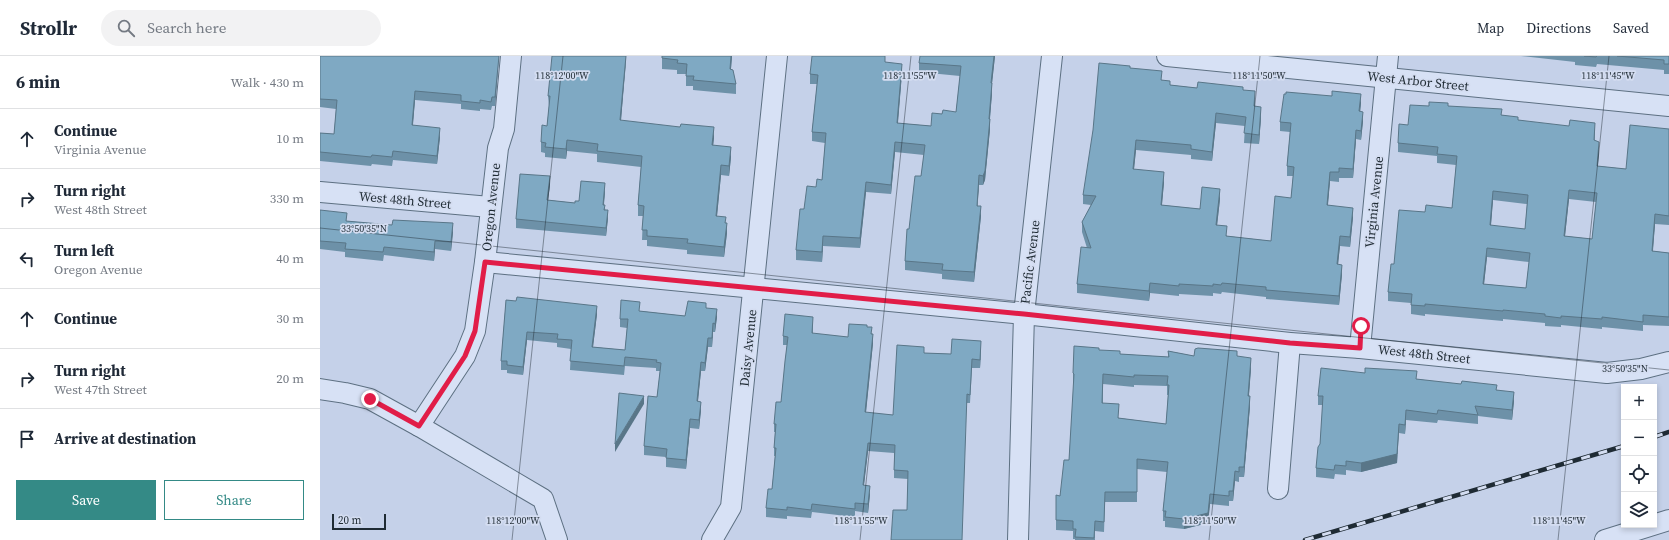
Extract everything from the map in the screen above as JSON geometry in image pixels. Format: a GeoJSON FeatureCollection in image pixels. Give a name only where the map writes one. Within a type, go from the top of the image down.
{"type":"FeatureCollection","features":[{"type":"Feature","properties":{"kind":"street","name":"Oregon Avenue"},"geometry":{"type":"LineString","coordinates":[[419,426],[465,356],[475,331],[485,262],[490,207],[498,148],[504,129],[510,56]]}},
{"type":"Feature","properties":{"kind":"street","name":"Daisy Avenue"},"geometry":{"type":"LineString","coordinates":[[712,540],[731,507],[777,56]]}},
{"type":"Feature","properties":{"kind":"street","name":"Pacific Avenue"},"geometry":{"type":"LineString","coordinates":[[1018,540],[1024,314],[1052,56]]}},
{"type":"Feature","properties":{"kind":"street","name":"West Arbor Street"},"geometry":{"type":"LineString","coordinates":[[1167,56],[1669,106]]}},
{"type":"Feature","properties":{"kind":"street","name":"Virginia Avenue"},"geometry":{"type":"LineString","coordinates":[[1360,348],[1388,56]]}},
{"type":"Feature","properties":{"kind":"street","name":"West 48th Street"},"geometry":{"type":"LineString","coordinates":[[320,192],[490,207]]}},
{"type":"Feature","properties":{"kind":"street","name":"West 48th Street"},"geometry":{"type":"LineString","coordinates":[[485,262],[1024,314],[1290,343],[1360,348],[1607,372],[1642,370],[1669,362]]}},
{"type":"Feature","properties":{"kind":"street"},"geometry":{"type":"LineString","coordinates":[[1278,489],[1290,343]]}},
{"type":"Feature","properties":{"kind":"street"},"geometry":{"type":"LineString","coordinates":[[320,389],[370,399],[544,499],[557,540]]}},
{"type":"Feature","properties":{"kind":"street"},"geometry":{"type":"LineString","coordinates":[[1605,540],[1669,520]]}},
{"type":"Feature","properties":{"kind":"building"},"geometry":{"type":"Polygon","coordinates":[[[320,56],[499,56],[495,97],[492,97],[491,102],[480,100],[480,103],[461,101],[461,95],[415,91],[412,125],[440,128],[437,156],[393,151],[392,157],[372,155],[371,157],[320,152],[320,133],[334,134],[337,100],[320,99],[320,56]]]}},
{"type":"Feature","properties":{"kind":"building"},"geometry":{"type":"Polygon","coordinates":[[[552,56],[626,56],[620,120],[680,127],[681,124],[714,127],[712,145],[731,147],[729,166],[721,165],[716,216],[726,217],[725,223],[727,223],[724,247],[687,243],[688,239],[647,236],[647,230],[642,230],[644,206],[638,205],[642,156],[597,151],[598,144],[567,140],[566,149],[545,147],[546,143],[541,142],[542,125],[547,126],[552,56]]]}},
{"type":"Feature","properties":{"kind":"building"},"geometry":{"type":"Polygon","coordinates":[[[662,56],[731,56],[730,69],[733,70],[736,84],[693,80],[694,76],[686,76],[687,64],[677,63],[678,60],[662,58],[662,56]]]}},
{"type":"Feature","properties":{"kind":"building"},"geometry":{"type":"Polygon","coordinates":[[[812,56],[885,56],[885,62],[902,64],[897,123],[931,126],[932,113],[942,114],[943,110],[956,112],[961,66],[919,63],[920,56],[994,56],[985,171],[983,176],[979,175],[977,206],[981,206],[974,272],[942,270],[943,264],[905,261],[907,229],[909,229],[915,176],[921,176],[925,145],[895,142],[891,185],[866,182],[860,238],[823,236],[822,252],[796,250],[800,209],[804,209],[807,186],[816,187],[817,179],[822,180],[826,133],[812,132],[818,75],[810,74],[812,56]]]}},
{"type":"Feature","properties":{"kind":"building"},"geometry":{"type":"Polygon","coordinates":[[[1617,56],[1669,56],[1669,64],[1664,64],[1664,60],[1617,56]]]}},
{"type":"Feature","properties":{"kind":"building"},"geometry":{"type":"Polygon","coordinates":[[[1099,63],[1162,71],[1161,80],[1170,81],[1170,85],[1197,88],[1198,82],[1243,87],[1243,90],[1255,91],[1254,106],[1261,107],[1259,135],[1244,133],[1246,117],[1216,113],[1212,152],[1191,149],[1191,145],[1136,140],[1133,169],[1164,172],[1161,205],[1200,209],[1202,187],[1220,189],[1216,225],[1227,226],[1226,236],[1271,241],[1275,196],[1291,198],[1294,167],[1287,166],[1291,123],[1280,122],[1284,94],[1286,94],[1286,92],[1332,96],[1332,91],[1361,94],[1359,111],[1363,112],[1361,131],[1356,130],[1353,169],[1339,168],[1339,172],[1330,172],[1327,205],[1353,208],[1350,237],[1340,236],[1337,264],[1342,265],[1339,296],[1266,290],[1266,287],[1222,283],[1221,285],[1213,284],[1213,286],[1179,284],[1179,286],[1150,283],[1149,291],[1077,284],[1081,247],[1091,248],[1082,222],[1096,196],[1083,195],[1093,130],[1099,63]]]}},
{"type":"Feature","properties":{"kind":"building"},"geometry":{"type":"Polygon","coordinates":[[[1429,102],[1448,103],[1448,106],[1502,109],[1501,115],[1518,117],[1518,120],[1569,126],[1570,120],[1595,123],[1594,140],[1599,142],[1597,166],[1626,169],[1630,125],[1669,129],[1669,216],[1655,214],[1652,251],[1669,253],[1669,317],[1643,315],[1643,322],[1602,317],[1602,319],[1561,316],[1561,318],[1545,316],[1545,314],[1425,304],[1425,306],[1411,305],[1412,294],[1388,292],[1391,264],[1394,264],[1399,210],[1425,212],[1426,205],[1452,208],[1457,156],[1437,154],[1438,147],[1398,143],[1399,124],[1408,125],[1410,105],[1429,106],[1429,102]],[[1569,190],[1564,236],[1592,239],[1597,193],[1569,190]],[[1493,191],[1490,225],[1525,229],[1528,195],[1493,191]],[[1487,248],[1483,284],[1526,288],[1530,253],[1487,248]]]}},
{"type":"Feature","properties":{"kind":"building"},"geometry":{"type":"Polygon","coordinates":[[[520,174],[550,176],[547,200],[575,203],[575,201],[579,201],[581,181],[605,183],[603,205],[605,205],[604,210],[608,210],[606,228],[516,219],[520,174]]]}},
{"type":"Feature","properties":{"kind":"building"},"geometry":{"type":"Polygon","coordinates":[[[320,210],[347,213],[346,221],[392,225],[393,220],[453,223],[451,242],[435,241],[434,252],[384,247],[383,252],[345,249],[346,243],[320,241],[320,210]]]}},
{"type":"Feature","properties":{"kind":"building"},"geometry":{"type":"Polygon","coordinates":[[[517,297],[597,306],[592,347],[625,350],[628,319],[620,319],[621,300],[640,302],[639,311],[685,316],[688,301],[706,303],[706,308],[717,309],[715,324],[713,323],[712,338],[708,338],[705,363],[701,362],[697,401],[701,402],[699,420],[690,419],[686,460],[666,458],[667,449],[644,446],[648,396],[657,397],[661,363],[656,362],[657,360],[625,357],[624,366],[570,361],[572,340],[557,339],[558,334],[527,332],[523,367],[507,365],[507,361],[501,361],[506,300],[516,301],[517,297]]]}},
{"type":"Feature","properties":{"kind":"building"},"geometry":{"type":"Polygon","coordinates":[[[785,314],[813,317],[812,333],[848,337],[849,324],[867,325],[867,327],[872,327],[871,334],[873,334],[865,412],[893,415],[897,345],[924,347],[924,353],[951,354],[952,339],[981,341],[980,360],[972,359],[970,395],[967,394],[962,540],[891,540],[893,510],[907,510],[908,471],[894,470],[895,445],[868,443],[863,485],[870,486],[868,504],[855,503],[855,509],[812,504],[811,510],[787,507],[787,510],[766,508],[768,489],[772,489],[776,448],[774,448],[776,424],[774,424],[776,402],[781,402],[788,337],[783,336],[785,314]]]}},
{"type":"Feature","properties":{"kind":"building"},"geometry":{"type":"Polygon","coordinates":[[[1074,346],[1099,348],[1099,350],[1120,351],[1120,354],[1169,357],[1168,351],[1194,356],[1195,349],[1198,348],[1237,351],[1237,356],[1251,358],[1248,396],[1250,396],[1244,467],[1239,467],[1239,472],[1235,471],[1233,491],[1229,491],[1229,496],[1210,494],[1208,513],[1184,519],[1165,517],[1166,511],[1163,511],[1168,462],[1137,459],[1137,492],[1105,492],[1104,522],[1095,521],[1094,538],[1075,537],[1076,529],[1073,529],[1073,521],[1056,520],[1056,495],[1060,496],[1064,460],[1069,460],[1074,346]],[[1103,374],[1102,403],[1119,404],[1118,418],[1166,424],[1169,385],[1167,385],[1168,376],[1134,375],[1134,377],[1103,374]]]}},
{"type":"Feature","properties":{"kind":"building"},"geometry":{"type":"Polygon","coordinates":[[[1321,368],[1365,373],[1365,368],[1417,371],[1416,379],[1461,384],[1462,381],[1497,385],[1496,390],[1514,392],[1512,410],[1475,406],[1478,415],[1438,410],[1437,414],[1406,410],[1405,425],[1399,424],[1397,454],[1361,463],[1346,461],[1346,466],[1335,465],[1334,470],[1316,468],[1318,447],[1320,444],[1323,396],[1318,396],[1321,368]]]}},
{"type":"Feature","properties":{"kind":"building"},"geometry":{"type":"Polygon","coordinates":[[[619,393],[644,396],[615,444],[619,393]]]}},
{"type":"Feature","properties":{"kind":"railway"},"geometry":{"type":"LineString","coordinates":[[1657,436],[1669,432]]}},
{"type":"Feature","properties":{"kind":"railway"},"geometry":{"type":"LineString","coordinates":[[1305,540],[1621,447]]}},
{"type":"Feature","properties":{"kind":"route"},"geometry":{"type":"LineString","coordinates":[[370,399],[419,426],[465,356],[475,331],[485,262],[1024,314],[1290,343],[1360,348],[1361,326]]}}]}
